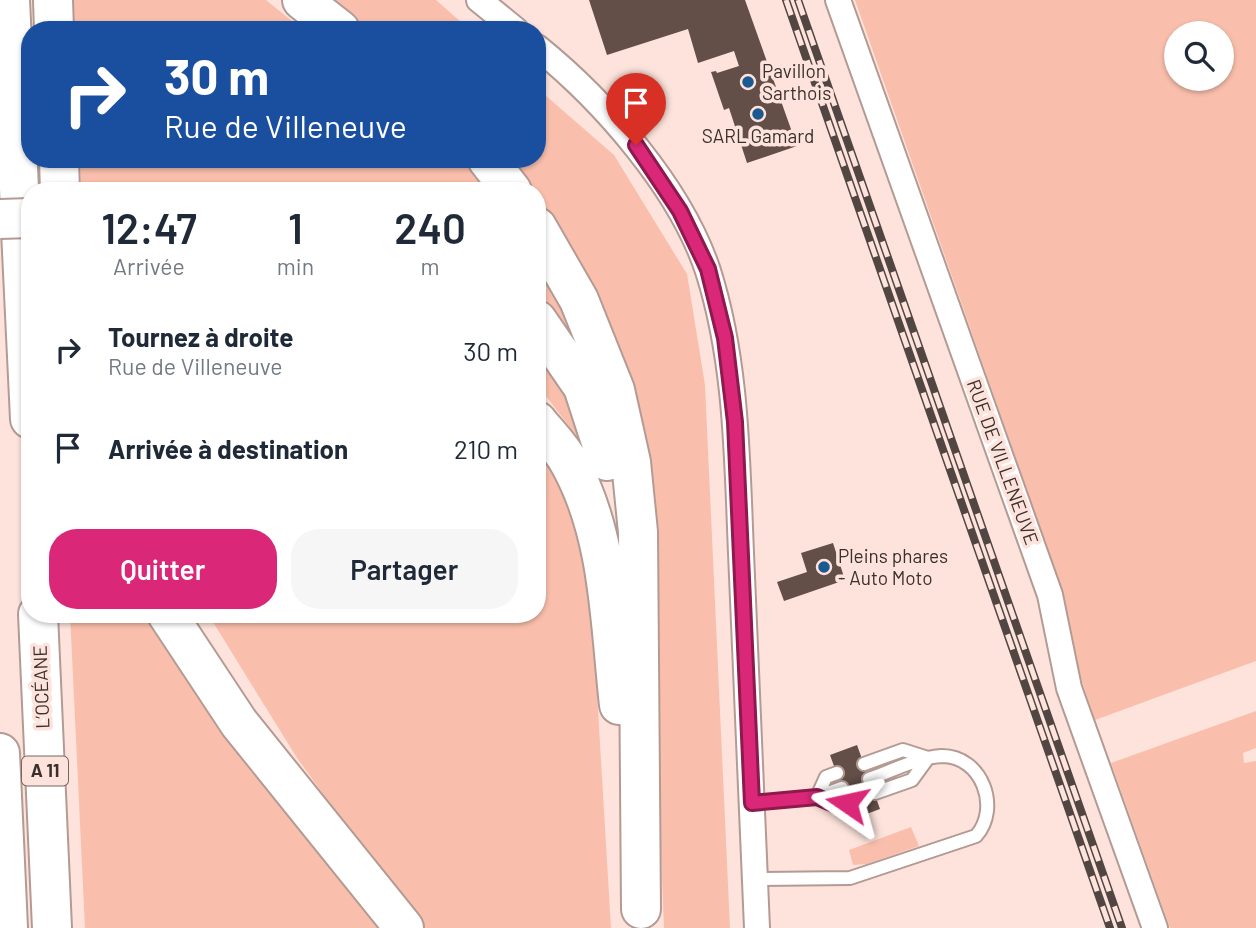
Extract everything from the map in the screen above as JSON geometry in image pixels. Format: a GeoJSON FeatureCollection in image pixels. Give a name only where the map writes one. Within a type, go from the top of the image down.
{"type":"FeatureCollection","features":[{"type":"Feature","properties":{"kind":"highway"},"geometry":{"type":"LineString","coordinates":[[10,0],[21,230]]}},
{"type":"Feature","properties":{"kind":"highway"},"geometry":{"type":"LineString","coordinates":[[53,0],[54,21]]}},
{"type":"Feature","properties":{"kind":"highway"},"geometry":{"type":"LineString","coordinates":[[302,0],[329,21]]}},
{"type":"Feature","properties":{"kind":"highway"},"geometry":{"type":"LineString","coordinates":[[494,168],[505,182]]}},
{"type":"Feature","properties":{"kind":"highway"},"geometry":{"type":"LineString","coordinates":[[0,219],[21,218]]}},
{"type":"Feature","properties":{"kind":"highway"},"geometry":{"type":"LineString","coordinates":[[546,243],[579,300],[615,390],[631,462],[639,532],[641,919]]}},
{"type":"Feature","properties":{"kind":"highway"},"geometry":{"type":"LineString","coordinates":[[546,333],[583,387],[602,440],[615,495],[641,919]]}},
{"type":"Feature","properties":{"kind":"highway"},"geometry":{"type":"LineString","coordinates":[[546,432],[570,463],[596,524],[609,605],[641,919]]}},
{"type":"Feature","properties":{"kind":"highway","name":"L’OCÉANE"},"geometry":{"type":"LineString","coordinates":[[38,623],[51,928]]}},
{"type":"Feature","properties":{"kind":"highway"},"geometry":{"type":"LineString","coordinates":[[173,623],[208,681],[404,928]]}},
{"type":"Feature","properties":{"kind":"highway"},"geometry":{"type":"LineString","coordinates":[[195,623],[219,669],[264,738],[266,755]]}},
{"type":"Feature","properties":{"kind":"highway","name":"A 11"},"geometry":{"type":"LineString","coordinates":[[0,753],[8,928]]}},
{"type":"Feature","properties":{"kind":"street"},"geometry":{"type":"LineString","coordinates":[[479,0],[505,21]]}},
{"type":"Feature","properties":{"kind":"street","name":"RUE DE VILLENEUVE"},"geometry":{"type":"LineString","coordinates":[[838,0],[1050,595],[1069,688],[1155,928]]}},
{"type":"Feature","properties":{"kind":"street"},"geometry":{"type":"LineString","coordinates":[[546,54],[569,73],[636,145],[680,211],[708,269],[725,338],[735,422],[757,928]]}},
{"type":"Feature","properties":{"kind":"lane"},"geometry":{"type":"LineString","coordinates":[[864,764],[903,750],[928,758]]}},
{"type":"Feature","properties":{"kind":"lane"},"geometry":{"type":"LineString","coordinates":[[754,879],[849,878],[976,836],[985,826],[988,815],[986,789],[974,770],[964,761],[953,757],[928,758],[869,779]]}},
{"type":"Feature","properties":{"kind":"lane"},"geometry":{"type":"LineString","coordinates":[[875,793],[912,780],[928,758]]}},
{"type":"Feature","properties":{"kind":"lane"},"geometry":{"type":"LineString","coordinates":[[817,797],[826,777],[837,773]]}},
{"type":"Feature","properties":{"kind":"lane"},"geometry":{"type":"LineString","coordinates":[[752,803],[817,797],[842,788]]}},
{"type":"Feature","properties":{"kind":"lane"},"geometry":{"type":"LineString","coordinates":[[817,797],[838,806],[847,803]]}},
{"type":"Feature","properties":{"kind":"shaded area"},"geometry":{"type":"Polygon","coordinates":[[[71,0],[266,0],[292,21],[72,21],[71,0]]]}},
{"type":"Feature","properties":{"kind":"shaded area"},"geometry":{"type":"Polygon","coordinates":[[[326,0],[436,0],[460,21],[353,21],[326,0]]]}},
{"type":"Feature","properties":{"kind":"shaded area"},"geometry":{"type":"Polygon","coordinates":[[[855,0],[1256,0],[1256,661],[1095,720],[1080,676],[1061,587],[855,0]]]}},
{"type":"Feature","properties":{"kind":"shaded area"},"geometry":{"type":"Polygon","coordinates":[[[546,96],[614,155],[687,274],[705,385],[730,928],[664,928],[645,451],[591,294],[546,221],[546,182],[521,182],[509,168],[546,168],[546,96]]]}},
{"type":"Feature","properties":{"kind":"shaded area"},"geometry":{"type":"Polygon","coordinates":[[[80,168],[480,168],[491,182],[81,182],[80,168]]]}},
{"type":"Feature","properties":{"kind":"shaded area"},"geometry":{"type":"Polygon","coordinates":[[[546,268],[591,370],[548,303],[546,268]]]}},
{"type":"Feature","properties":{"kind":"shaded area"},"geometry":{"type":"Polygon","coordinates":[[[546,369],[568,400],[586,449],[546,396],[546,369]]]}},
{"type":"Feature","properties":{"kind":"shaded area"},"geometry":{"type":"Polygon","coordinates":[[[546,446],[559,464],[589,559],[611,928],[420,928],[297,758],[214,623],[546,623],[546,446]]]}},
{"type":"Feature","properties":{"kind":"shaded area"},"geometry":{"type":"Polygon","coordinates":[[[70,623],[161,623],[393,928],[85,928],[70,623]]]}},
{"type":"Feature","properties":{"kind":"shaded area"},"geometry":{"type":"Polygon","coordinates":[[[1256,711],[1256,748],[1243,753],[1244,763],[1256,761],[1256,928],[1170,928],[1111,763],[1256,711]]]}},
{"type":"Feature","properties":{"kind":"shaded area"},"geometry":{"type":"Polygon","coordinates":[[[911,827],[919,846],[867,864],[853,865],[849,850],[911,827]]]}},
{"type":"Feature","properties":{"kind":"building"},"geometry":{"type":"Polygon","coordinates":[[[589,0],[745,0],[797,146],[747,163],[729,108],[724,110],[711,72],[717,73],[739,66],[734,51],[698,63],[688,29],[607,55],[589,0]]]}},
{"type":"Feature","properties":{"kind":"building","name":"Pleins phares - Auto Moto"},"geometry":{"type":"Polygon","coordinates":[[[833,543],[845,580],[784,601],[777,582],[807,572],[801,553],[833,543]]]}},
{"type":"Feature","properties":{"kind":"building"},"geometry":{"type":"Polygon","coordinates":[[[857,745],[880,809],[853,819],[830,755],[857,745]]]}},
{"type":"Feature","properties":{"kind":"railway"},"geometry":{"type":"LineString","coordinates":[[786,0],[1110,928]]}},
{"type":"Feature","properties":{"kind":"railway"},"geometry":{"type":"LineString","coordinates":[[798,0],[1122,928]]}},
{"type":"Feature","properties":{"kind":"place","name":"Pavillon Sarthois"},"geometry":{"type":"Point","coordinates":[748,82]}},
{"type":"Feature","properties":{"kind":"place","name":"SARL Gamard"},"geometry":{"type":"Point","coordinates":[758,114]}},
{"type":"Feature","properties":{"kind":"place","name":"Pleins phares - Auto Moto"},"geometry":{"type":"Point","coordinates":[824,567]}},
{"type":"Feature","properties":{"kind":"route"},"geometry":{"type":"LineString","coordinates":[[636,145],[680,211],[708,269],[725,338],[735,422],[752,803],[817,797],[838,806],[847,803]]}}]}
